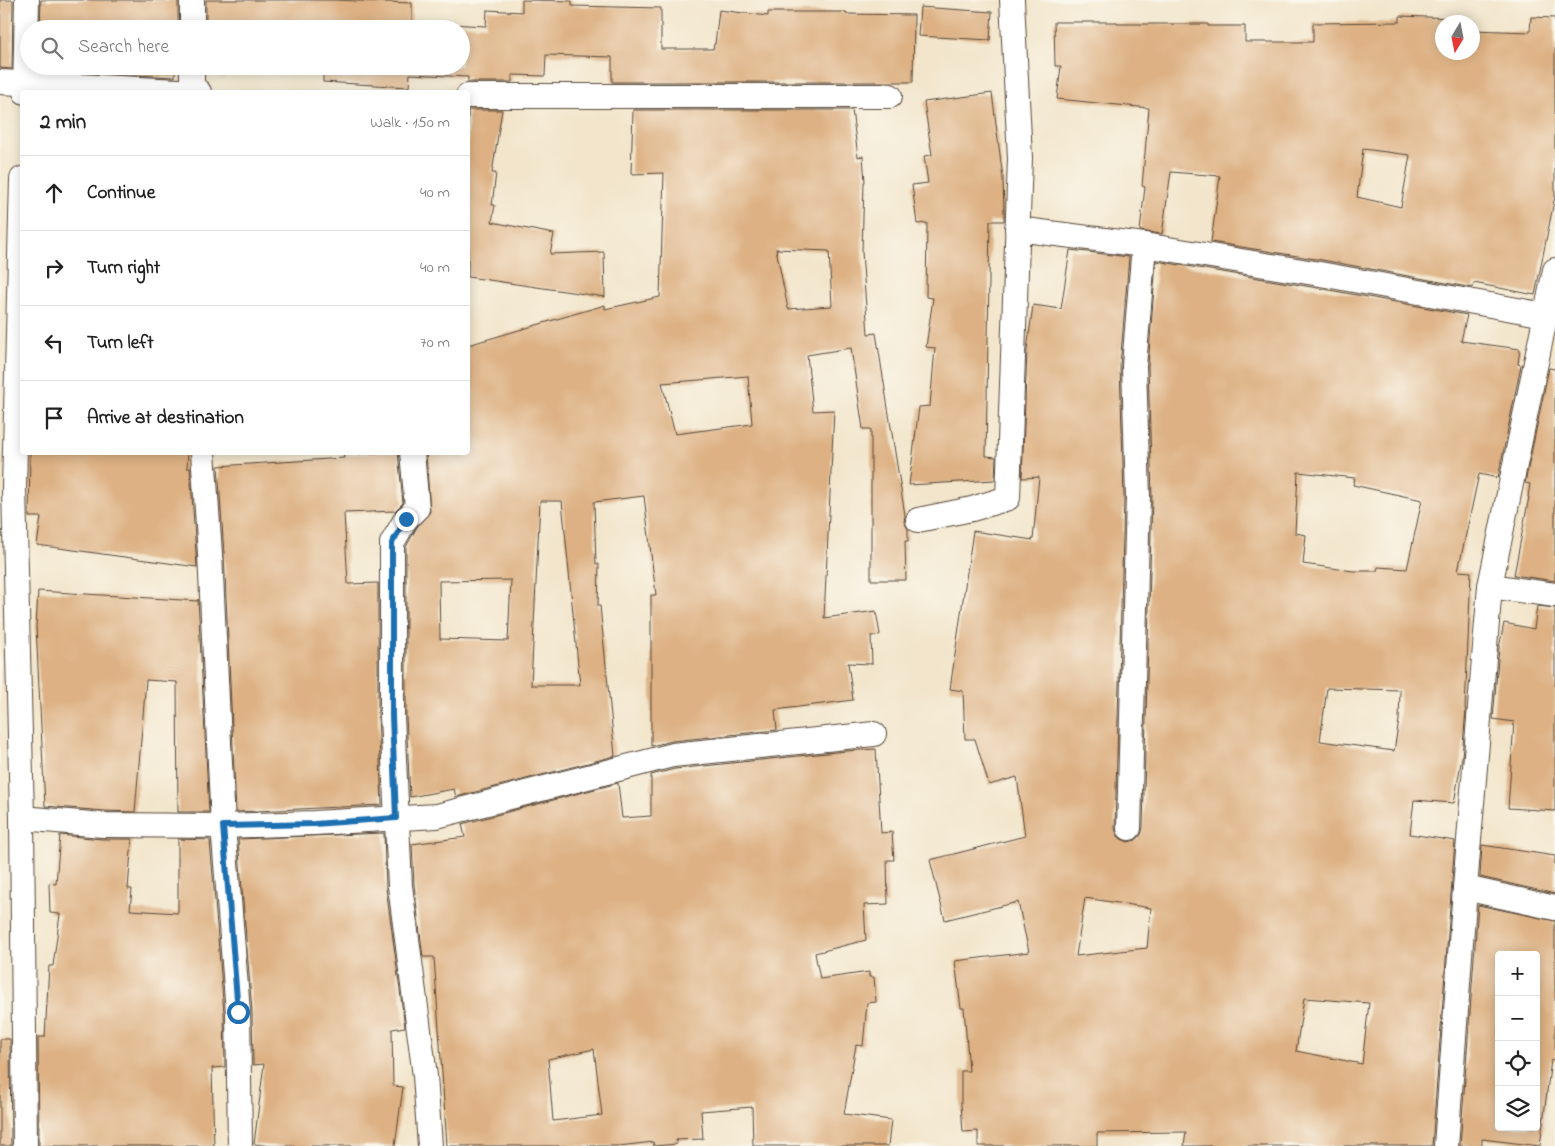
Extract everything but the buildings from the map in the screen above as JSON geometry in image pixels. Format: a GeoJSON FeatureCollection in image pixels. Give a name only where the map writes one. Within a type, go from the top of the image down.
{"type":"FeatureCollection","features":[{"type":"Feature","properties":{"kind":"street"},"geometry":{"type":"LineString","coordinates":[[27,0],[27,20]]}},
{"type":"Feature","properties":{"kind":"street"},"geometry":{"type":"LineString","coordinates":[[192,0],[192,20]]}},
{"type":"Feature","properties":{"kind":"street"},"geometry":{"type":"LineString","coordinates":[[918,520],[972,509],[1008,498],[1020,158],[1012,0]]}},
{"type":"Feature","properties":{"kind":"street"},"geometry":{"type":"LineString","coordinates":[[25,75],[25,88]]}},
{"type":"Feature","properties":{"kind":"street"},"geometry":{"type":"LineString","coordinates":[[192,75],[192,90]]}},
{"type":"Feature","properties":{"kind":"street"},"geometry":{"type":"LineString","coordinates":[[0,82],[25,88],[108,90]]}},
{"type":"Feature","properties":{"kind":"street"},"geometry":{"type":"LineString","coordinates":[[470,96],[890,96]]}},
{"type":"Feature","properties":{"kind":"street"},"geometry":{"type":"LineString","coordinates":[[1017,229],[1144,245],[1320,274],[1545,315]]}},
{"type":"Feature","properties":{"kind":"street"},"geometry":{"type":"LineString","coordinates":[[1129,828],[1138,498],[1134,366],[1144,245]]}},
{"type":"Feature","properties":{"kind":"street"},"geometry":{"type":"LineString","coordinates":[[20,256],[14,488],[22,818],[25,1146]]}},
{"type":"Feature","properties":{"kind":"street"},"geometry":{"type":"LineString","coordinates":[[1446,1146],[1490,586],[1555,270]]}},
{"type":"Feature","properties":{"kind":"street"},"geometry":{"type":"LineString","coordinates":[[204,455],[223,826],[238,1012],[240,1146]]}},
{"type":"Feature","properties":{"kind":"street"},"geometry":{"type":"LineString","coordinates":[[412,455],[417,508],[406,519],[392,543],[392,716],[400,886],[425,1076],[430,1146]]}},
{"type":"Feature","properties":{"kind":"street"},"geometry":{"type":"LineString","coordinates":[[1490,586],[1555,595]]}},
{"type":"Feature","properties":{"kind":"street"},"geometry":{"type":"LineString","coordinates":[[22,818],[103,825],[223,826],[314,824],[437,816],[674,755],[874,734]]}},
{"type":"Feature","properties":{"kind":"street"},"geometry":{"type":"LineString","coordinates":[[1465,888],[1555,908]]}},
{"type":"Feature","properties":{"kind":"route"},"geometry":{"type":"LineString","coordinates":[[238,1012],[223,826],[314,824],[396,818],[392,716],[392,543],[406,519]]}}]}
